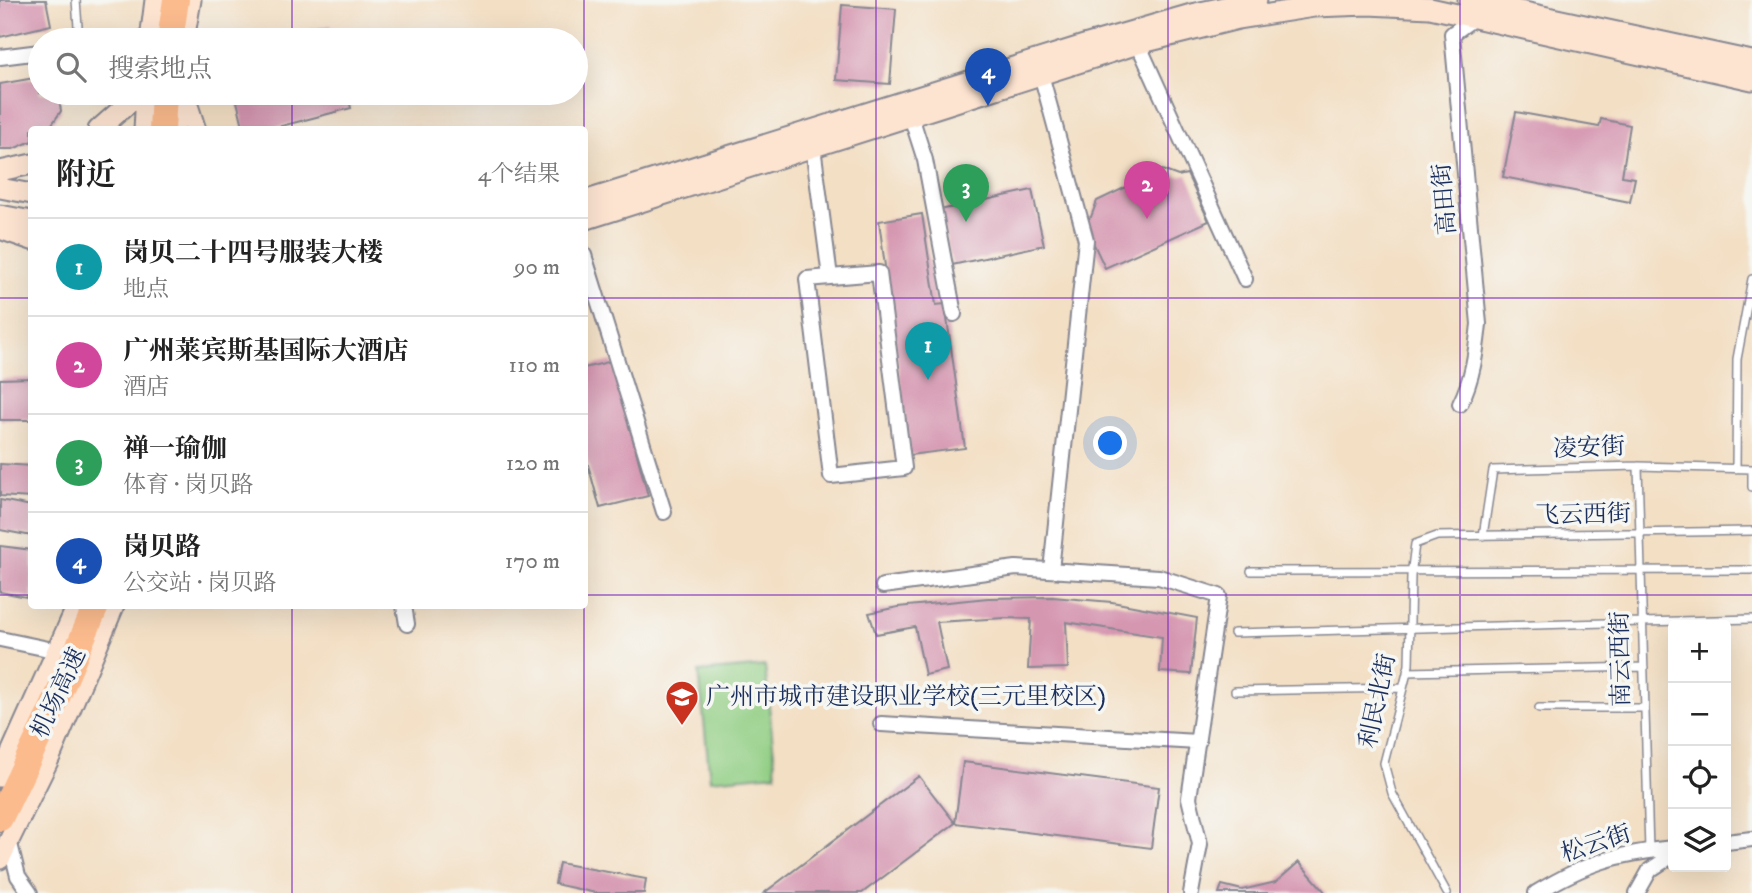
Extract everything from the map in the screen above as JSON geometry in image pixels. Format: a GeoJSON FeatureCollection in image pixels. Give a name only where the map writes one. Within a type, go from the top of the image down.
{"type":"FeatureCollection","features":[{"type":"Feature","properties":{"kind":"highway"},"geometry":{"type":"LineString","coordinates":[[172,28],[176,0]]}},
{"type":"Feature","properties":{"kind":"highway"},"geometry":{"type":"LineString","coordinates":[[162,126],[163,105]]}},
{"type":"Feature","properties":{"kind":"highway","name":"机场高速"},"geometry":{"type":"LineString","coordinates":[[5,829],[95,609]]}},
{"type":"Feature","properties":{"kind":"main road"},"geometry":{"type":"LineString","coordinates":[[151,28],[155,0]]}},
{"type":"Feature","properties":{"kind":"main road"},"geometry":{"type":"LineString","coordinates":[[186,28],[191,0]]}},
{"type":"Feature","properties":{"kind":"main road"},"geometry":{"type":"LineString","coordinates":[[588,200],[908,107],[1257,0]]}},
{"type":"Feature","properties":{"kind":"main road"},"geometry":{"type":"LineString","coordinates":[[1221,9],[1368,5],[1430,8],[1472,5],[1752,61]]}},
{"type":"Feature","properties":{"kind":"main road"},"geometry":{"type":"LineString","coordinates":[[1472,5],[1752,79]]}},
{"type":"Feature","properties":{"kind":"main road"},"geometry":{"type":"LineString","coordinates":[[103,126],[126,105]]}},
{"type":"Feature","properties":{"kind":"main road"},"geometry":{"type":"LineString","coordinates":[[144,126],[145,105]]}},
{"type":"Feature","properties":{"kind":"main road"},"geometry":{"type":"LineString","coordinates":[[175,126],[177,105]]}},
{"type":"Feature","properties":{"kind":"main road"},"geometry":{"type":"LineString","coordinates":[[188,105],[195,126]]}},
{"type":"Feature","properties":{"kind":"main road"},"geometry":{"type":"LineString","coordinates":[[588,219],[813,147],[908,107]]}},
{"type":"Feature","properties":{"kind":"main road"},"geometry":{"type":"LineString","coordinates":[[0,171],[28,165]]}},
{"type":"Feature","properties":{"kind":"main road"},"geometry":{"type":"LineString","coordinates":[[0,188],[28,193]]}},
{"type":"Feature","properties":{"kind":"main road"},"geometry":{"type":"LineString","coordinates":[[0,215],[28,220]]}},
{"type":"Feature","properties":{"kind":"main road"},"geometry":{"type":"LineString","coordinates":[[0,229],[28,239]]}},
{"type":"Feature","properties":{"kind":"main road"},"geometry":{"type":"LineString","coordinates":[[0,777],[77,609]]}},
{"type":"Feature","properties":{"kind":"main road"},"geometry":{"type":"LineString","coordinates":[[0,859],[5,829],[82,685],[113,609]]}},
{"type":"Feature","properties":{"kind":"street","name":"高田街"},"geometry":{"type":"LineString","coordinates":[[1460,404],[1474,365],[1479,324],[1452,34],[1472,5]]}},
{"type":"Feature","properties":{"kind":"street"},"geometry":{"type":"LineString","coordinates":[[1135,37],[1245,279]]}},
{"type":"Feature","properties":{"kind":"street"},"geometry":{"type":"LineString","coordinates":[[0,57],[28,54]]}},
{"type":"Feature","properties":{"kind":"street"},"geometry":{"type":"LineString","coordinates":[[1039,67],[1086,240],[1051,570]]}},
{"type":"Feature","properties":{"kind":"street"},"geometry":{"type":"LineString","coordinates":[[908,107],[925,160],[954,314]]}},
{"type":"Feature","properties":{"kind":"street"},"geometry":{"type":"LineString","coordinates":[[813,147],[830,276]]}},
{"type":"Feature","properties":{"kind":"street"},"geometry":{"type":"LineString","coordinates":[[588,268],[664,512]]}},
{"type":"Feature","properties":{"kind":"street"},"geometry":{"type":"LineString","coordinates":[[879,273],[904,468],[831,477],[807,279],[830,276],[879,273]]}},
{"type":"Feature","properties":{"kind":"street"},"geometry":{"type":"LineString","coordinates":[[883,586],[1016,568],[1159,577],[1219,596],[1189,797],[1200,844],[1191,893]]}},
{"type":"Feature","properties":{"kind":"street"},"geometry":{"type":"LineString","coordinates":[[404,609],[407,624]]}},
{"type":"Feature","properties":{"kind":"street"},"geometry":{"type":"LineString","coordinates":[[0,639],[58,652]]}},
{"type":"Feature","properties":{"kind":"street"},"geometry":{"type":"LineString","coordinates":[[881,724],[1198,742]]}},
{"type":"Feature","properties":{"kind":"street"},"geometry":{"type":"LineString","coordinates":[[5,829],[18,876],[30,893]]}},
{"type":"Feature","properties":{"kind":"street"},"geometry":{"type":"LineString","coordinates":[[1731,841],[1752,839]]}},
{"type":"Feature","properties":{"kind":"street","name":"松云街"},"geometry":{"type":"LineString","coordinates":[[1536,893],[1587,866],[1623,855],[1668,849]]}},
{"type":"Feature","properties":{"kind":"street"},"geometry":{"type":"LineString","coordinates":[[1637,893],[1650,870],[1668,858]]}},
{"type":"Feature","properties":{"kind":"lane"},"geometry":{"type":"LineString","coordinates":[[76,0],[78,28]]}},
{"type":"Feature","properties":{"kind":"lane"},"geometry":{"type":"LineString","coordinates":[[1736,469],[1737,359],[1752,279]]}},
{"type":"Feature","properties":{"kind":"lane","name":"凌安街"},"geometry":{"type":"LineString","coordinates":[[1483,536],[1493,470],[1638,466],[1752,469]]}},
{"type":"Feature","properties":{"kind":"lane","name":"南云西街"},"geometry":{"type":"LineString","coordinates":[[1638,466],[1649,851]]}},
{"type":"Feature","properties":{"kind":"lane"},"geometry":{"type":"LineString","coordinates":[[1752,469],[1752,488]]}},
{"type":"Feature","properties":{"kind":"lane","name":"飞云西街"},"geometry":{"type":"LineString","coordinates":[[1415,544],[1437,536],[1752,531]]}},
{"type":"Feature","properties":{"kind":"lane","name":"利民北街"},"geometry":{"type":"LineString","coordinates":[[1415,544],[1411,571],[1407,672],[1384,763],[1392,793],[1447,893]]}},
{"type":"Feature","properties":{"kind":"lane"},"geometry":{"type":"LineString","coordinates":[[1251,571],[1752,570]]}},
{"type":"Feature","properties":{"kind":"lane"},"geometry":{"type":"LineString","coordinates":[[1234,634],[1752,619]]}},
{"type":"Feature","properties":{"kind":"lane"},"geometry":{"type":"LineString","coordinates":[[1407,672],[1644,667]]}},
{"type":"Feature","properties":{"kind":"lane"},"geometry":{"type":"LineString","coordinates":[[1235,691],[1402,688]]}},
{"type":"Feature","properties":{"kind":"lane"},"geometry":{"type":"LineString","coordinates":[[1539,708],[1645,708]]}},
{"type":"Feature","properties":{"kind":"green space"},"geometry":{"type":"Polygon","coordinates":[[[765,666],[776,774],[710,780],[699,672],[765,666]]]}},
{"type":"Feature","properties":{"kind":"building"},"geometry":{"type":"Polygon","coordinates":[[[0,0],[46,0],[51,25],[28,28],[28,30],[0,37],[0,0]]]}},
{"type":"Feature","properties":{"kind":"building"},"geometry":{"type":"Polygon","coordinates":[[[842,5],[896,9],[890,84],[836,80],[842,5]]]}},
{"type":"Feature","properties":{"kind":"building"},"geometry":{"type":"Polygon","coordinates":[[[28,79],[28,105],[60,105],[61,111],[51,126],[28,126],[28,143],[13,149],[0,149],[0,84],[28,79]]]}},
{"type":"Feature","properties":{"kind":"building"},"geometry":{"type":"Polygon","coordinates":[[[238,105],[350,105],[351,108],[281,126],[243,126],[238,105]]]}},
{"type":"Feature","properties":{"kind":"building"},"geometry":{"type":"Polygon","coordinates":[[[1516,112],[1599,127],[1601,119],[1630,125],[1622,176],[1635,178],[1630,202],[1503,177],[1516,112]]]}},
{"type":"Feature","properties":{"kind":"building"},"geometry":{"type":"Polygon","coordinates":[[[1162,170],[1178,176],[1187,174],[1209,221],[1105,268],[1083,221],[1091,217],[1097,201],[1162,170]]]}},
{"type":"Feature","properties":{"kind":"building"},"geometry":{"type":"Polygon","coordinates":[[[1032,190],[1044,245],[952,265],[940,210],[1032,190]]]}},
{"type":"Feature","properties":{"kind":"building"},"geometry":{"type":"Polygon","coordinates":[[[922,214],[936,305],[945,304],[965,448],[910,455],[879,221],[922,214]]]}},
{"type":"Feature","properties":{"kind":"building"},"geometry":{"type":"Polygon","coordinates":[[[612,361],[648,496],[600,508],[588,464],[588,367],[612,361]]]}},
{"type":"Feature","properties":{"kind":"building"},"geometry":{"type":"Polygon","coordinates":[[[28,378],[28,420],[0,420],[0,379],[28,378]]]}},
{"type":"Feature","properties":{"kind":"building"},"geometry":{"type":"Polygon","coordinates":[[[0,464],[28,466],[28,498],[0,496],[0,464]]]}},
{"type":"Feature","properties":{"kind":"building"},"geometry":{"type":"Polygon","coordinates":[[[0,500],[28,505],[28,535],[0,530],[0,500]]]}},
{"type":"Feature","properties":{"kind":"building"},"geometry":{"type":"Polygon","coordinates":[[[0,546],[28,550],[28,597],[0,592],[0,546]]]}},
{"type":"Feature","properties":{"kind":"building"},"geometry":{"type":"Polygon","coordinates":[[[1052,597],[1112,602],[1197,618],[1191,674],[1160,672],[1162,637],[1066,622],[1068,668],[1028,669],[1031,619],[1005,618],[937,622],[947,670],[925,675],[915,627],[876,634],[869,613],[898,607],[988,598],[1052,597]]]}},
{"type":"Feature","properties":{"kind":"building"},"geometry":{"type":"Polygon","coordinates":[[[963,762],[1159,787],[1151,848],[955,823],[963,762]]]}},
{"type":"Feature","properties":{"kind":"building"},"geometry":{"type":"Polygon","coordinates":[[[919,776],[955,823],[862,893],[764,893],[919,776]]]}},
{"type":"Feature","properties":{"kind":"building"},"geometry":{"type":"Polygon","coordinates":[[[1299,862],[1326,893],[1219,893],[1222,885],[1242,890],[1276,882],[1299,862]]]}},
{"type":"Feature","properties":{"kind":"building"},"geometry":{"type":"Polygon","coordinates":[[[559,863],[646,879],[644,893],[596,893],[555,884],[559,863]]]}},
{"type":"Feature","properties":{"kind":"place","name":"岗贝路"},"geometry":{"type":"Point","coordinates":[988,106]}},
{"type":"Feature","properties":{"kind":"place","name":"广州莱宾斯基国际大酒店"},"geometry":{"type":"Point","coordinates":[1147,219]}},
{"type":"Feature","properties":{"kind":"place","name":"禅一瑜伽"},"geometry":{"type":"Point","coordinates":[966,222]}},
{"type":"Feature","properties":{"kind":"place","name":"岗贝二十四号服装大楼"},"geometry":{"type":"Point","coordinates":[928,380]}},
{"type":"Feature","properties":{"kind":"place","name":"广州市城市建设职业学校(三元里校区)"},"geometry":{"type":"Point","coordinates":[682,727]}}]}
